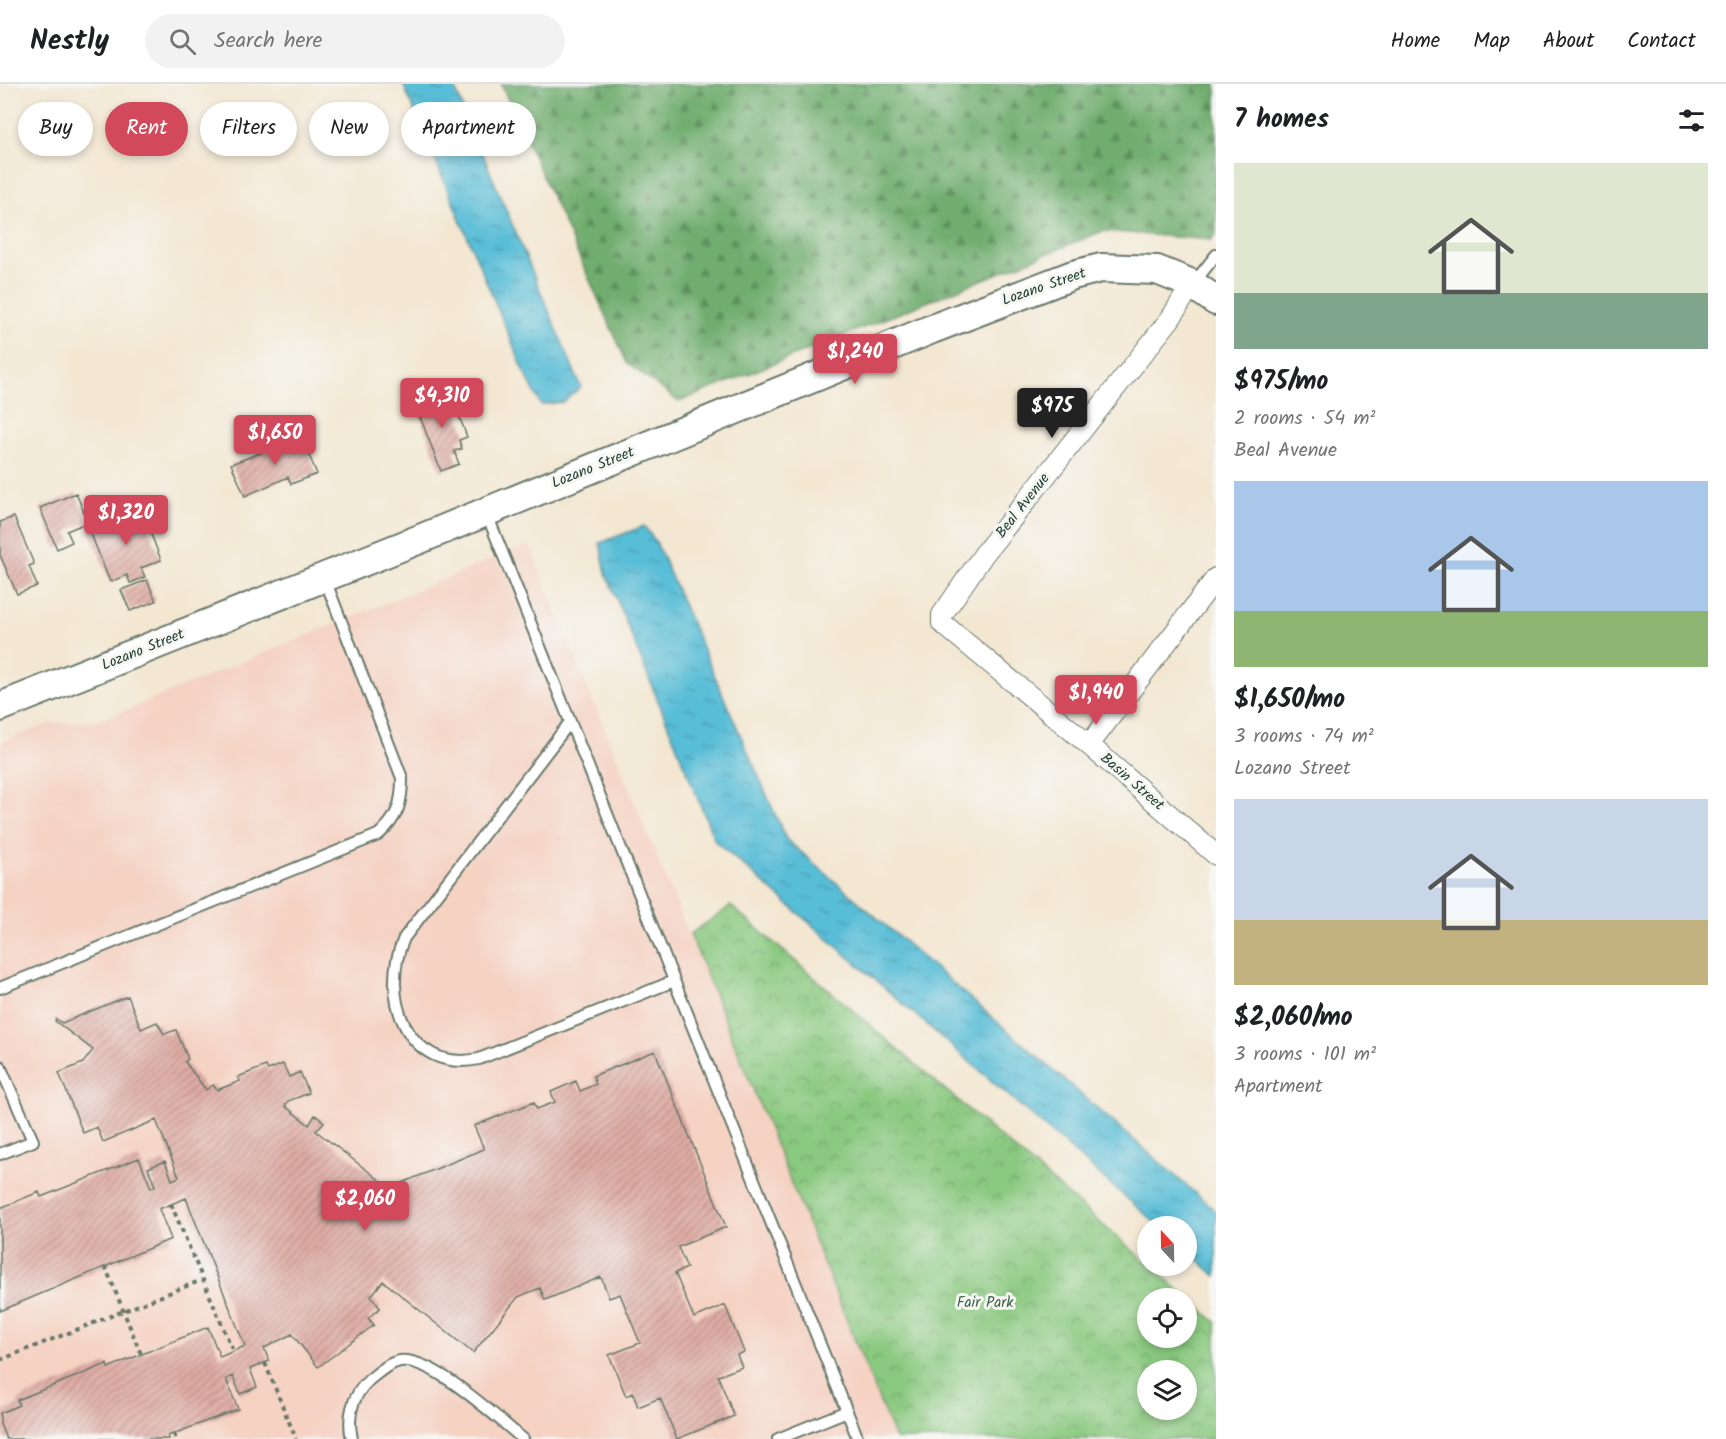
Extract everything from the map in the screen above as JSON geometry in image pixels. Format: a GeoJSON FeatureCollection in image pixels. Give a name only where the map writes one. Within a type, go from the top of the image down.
{"type":"FeatureCollection","features":[{"type":"Feature","properties":{"kind":"street","name":"Lozano Street"},"geometry":{"type":"LineString","coordinates":[[0,707],[486,512],[932,329],[1073,275],[1101,268],[1157,270],[1192,284],[1216,301]]}},
{"type":"Feature","properties":{"kind":"street","name":"Beal Avenue"},"geometry":{"type":"LineString","coordinates":[[942,615],[984,554],[1171,318],[1192,284]]}},
{"type":"Feature","properties":{"kind":"street"},"geometry":{"type":"LineString","coordinates":[[1089,745],[1216,578]]}},
{"type":"Feature","properties":{"kind":"street","name":"Basin Street"},"geometry":{"type":"LineString","coordinates":[[942,615],[942,623],[1089,745],[1216,855]]}},
{"type":"Feature","properties":{"kind":"lane"},"geometry":{"type":"LineString","coordinates":[[1192,284],[1216,255]]}},
{"type":"Feature","properties":{"kind":"lane"},"geometry":{"type":"LineString","coordinates":[[486,512],[858,1439]]}},
{"type":"Feature","properties":{"kind":"lane"},"geometry":{"type":"LineString","coordinates":[[0,987],[378,835],[389,825],[397,814],[402,798],[402,778],[324,577]]}},
{"type":"Feature","properties":{"kind":"lane"},"geometry":{"type":"LineString","coordinates":[[570,722],[404,938],[396,955],[393,975],[402,1017],[411,1036],[422,1049],[438,1059],[460,1063],[479,1059],[674,981]]}},
{"type":"Feature","properties":{"kind":"lane"},"geometry":{"type":"LineString","coordinates":[[0,1066],[33,1141],[0,1154]]}},
{"type":"Feature","properties":{"kind":"lane"},"geometry":{"type":"LineString","coordinates":[[352,1439],[349,1426],[352,1404],[364,1385],[382,1369],[400,1361],[417,1363],[435,1370],[523,1439]]}},
{"type":"Feature","properties":{"kind":"lane"},"geometry":{"type":"LineString","coordinates":[[778,1439],[847,1411]]}},
{"type":"Feature","properties":{"kind":"path"},"geometry":{"type":"LineString","coordinates":[[171,1204],[233,1351]]}},
{"type":"Feature","properties":{"kind":"path"},"geometry":{"type":"LineString","coordinates":[[105,1266],[141,1354]]}},
{"type":"Feature","properties":{"kind":"path"},"geometry":{"type":"LineString","coordinates":[[0,1360],[202,1280]]}},
{"type":"Feature","properties":{"kind":"path"},"geometry":{"type":"LineString","coordinates":[[265,1363],[296,1439]]}},
{"type":"Feature","properties":{"kind":"shaded area"},"geometry":{"type":"Polygon","coordinates":[[[529,544],[895,1439],[0,1439],[0,742],[51,723],[99,721],[529,544]]]}},
{"type":"Feature","properties":{"kind":"green space"},"geometry":{"type":"Polygon","coordinates":[[[501,84],[1216,84],[1216,234],[1211,240],[1103,231],[679,402],[627,363],[534,156],[536,156],[536,102],[509,102],[501,84]]]}},
{"type":"Feature","properties":{"kind":"green space","name":"Fair Park"},"geometry":{"type":"Polygon","coordinates":[[[731,906],[1137,1254],[1137,1276],[1162,1276],[1176,1288],[1137,1288],[1137,1348],[1197,1348],[1197,1306],[1216,1322],[1216,1439],[895,1439],[690,934],[731,906]]]}},
{"type":"Feature","properties":{"kind":"water"},"geometry":{"type":"Polygon","coordinates":[[[403,84],[453,84],[461,102],[411,102],[403,84]]]}},
{"type":"Feature","properties":{"kind":"water"},"geometry":{"type":"Polygon","coordinates":[[[433,156],[483,156],[581,387],[563,402],[541,405],[524,371],[433,156]]]}},
{"type":"Feature","properties":{"kind":"water"},"geometry":{"type":"Polygon","coordinates":[[[644,526],[656,542],[786,839],[1216,1211],[1216,1276],[1197,1259],[1197,1216],[1147,1216],[715,841],[606,573],[600,543],[644,526]]]}},
{"type":"Feature","properties":{"kind":"building"},"geometry":{"type":"Polygon","coordinates":[[[443,393],[448,406],[452,404],[456,408],[467,437],[459,440],[462,449],[454,451],[459,464],[441,471],[415,404],[443,393]]]}},
{"type":"Feature","properties":{"kind":"building"},"geometry":{"type":"Polygon","coordinates":[[[300,434],[317,474],[291,484],[288,477],[245,496],[231,464],[285,444],[284,441],[300,434]]]}},
{"type":"Feature","properties":{"kind":"building"},"geometry":{"type":"Polygon","coordinates":[[[76,493],[88,522],[67,531],[72,542],[57,549],[40,508],[76,493]]]}},
{"type":"Feature","properties":{"kind":"building"},"geometry":{"type":"Polygon","coordinates":[[[141,508],[161,560],[141,568],[145,577],[130,583],[127,575],[110,582],[89,529],[141,508]]]}},
{"type":"Feature","properties":{"kind":"building"},"geometry":{"type":"Polygon","coordinates":[[[14,517],[34,564],[29,566],[37,586],[17,594],[0,555],[0,522],[14,517]]]}},
{"type":"Feature","properties":{"kind":"building"},"geometry":{"type":"Polygon","coordinates":[[[147,580],[156,601],[130,611],[121,590],[147,580]]]}},
{"type":"Feature","properties":{"kind":"building"},"geometry":{"type":"Polygon","coordinates":[[[128,996],[141,1029],[157,1022],[164,1034],[176,1030],[188,1059],[185,1062],[206,1090],[213,1085],[217,1090],[240,1081],[238,1077],[266,1066],[268,1070],[283,1064],[289,1077],[300,1072],[309,1093],[288,1101],[285,1106],[309,1125],[315,1115],[324,1122],[316,1131],[390,1188],[484,1149],[474,1126],[534,1102],[537,1109],[555,1102],[551,1092],[576,1081],[580,1091],[596,1084],[593,1076],[655,1051],[726,1227],[678,1247],[687,1268],[675,1273],[694,1318],[725,1305],[744,1352],[737,1355],[742,1367],[718,1376],[734,1416],[677,1439],[660,1398],[638,1407],[633,1393],[626,1396],[609,1355],[640,1343],[620,1294],[609,1298],[601,1277],[545,1300],[540,1288],[518,1297],[473,1353],[383,1281],[371,1296],[380,1308],[368,1318],[374,1325],[318,1367],[292,1334],[264,1348],[269,1361],[250,1369],[257,1387],[240,1394],[233,1376],[226,1379],[238,1409],[168,1436],[169,1439],[6,1439],[0,1424],[0,1413],[19,1405],[17,1400],[107,1364],[108,1368],[208,1327],[220,1357],[245,1346],[186,1198],[159,1209],[171,1239],[0,1311],[0,1208],[39,1192],[41,1197],[139,1158],[151,1188],[155,1186],[148,1168],[165,1161],[172,1180],[179,1177],[156,1120],[103,1142],[97,1127],[83,1133],[59,1073],[83,1063],[93,1050],[55,1021],[56,1019],[62,1023],[128,996]]]}}]}
